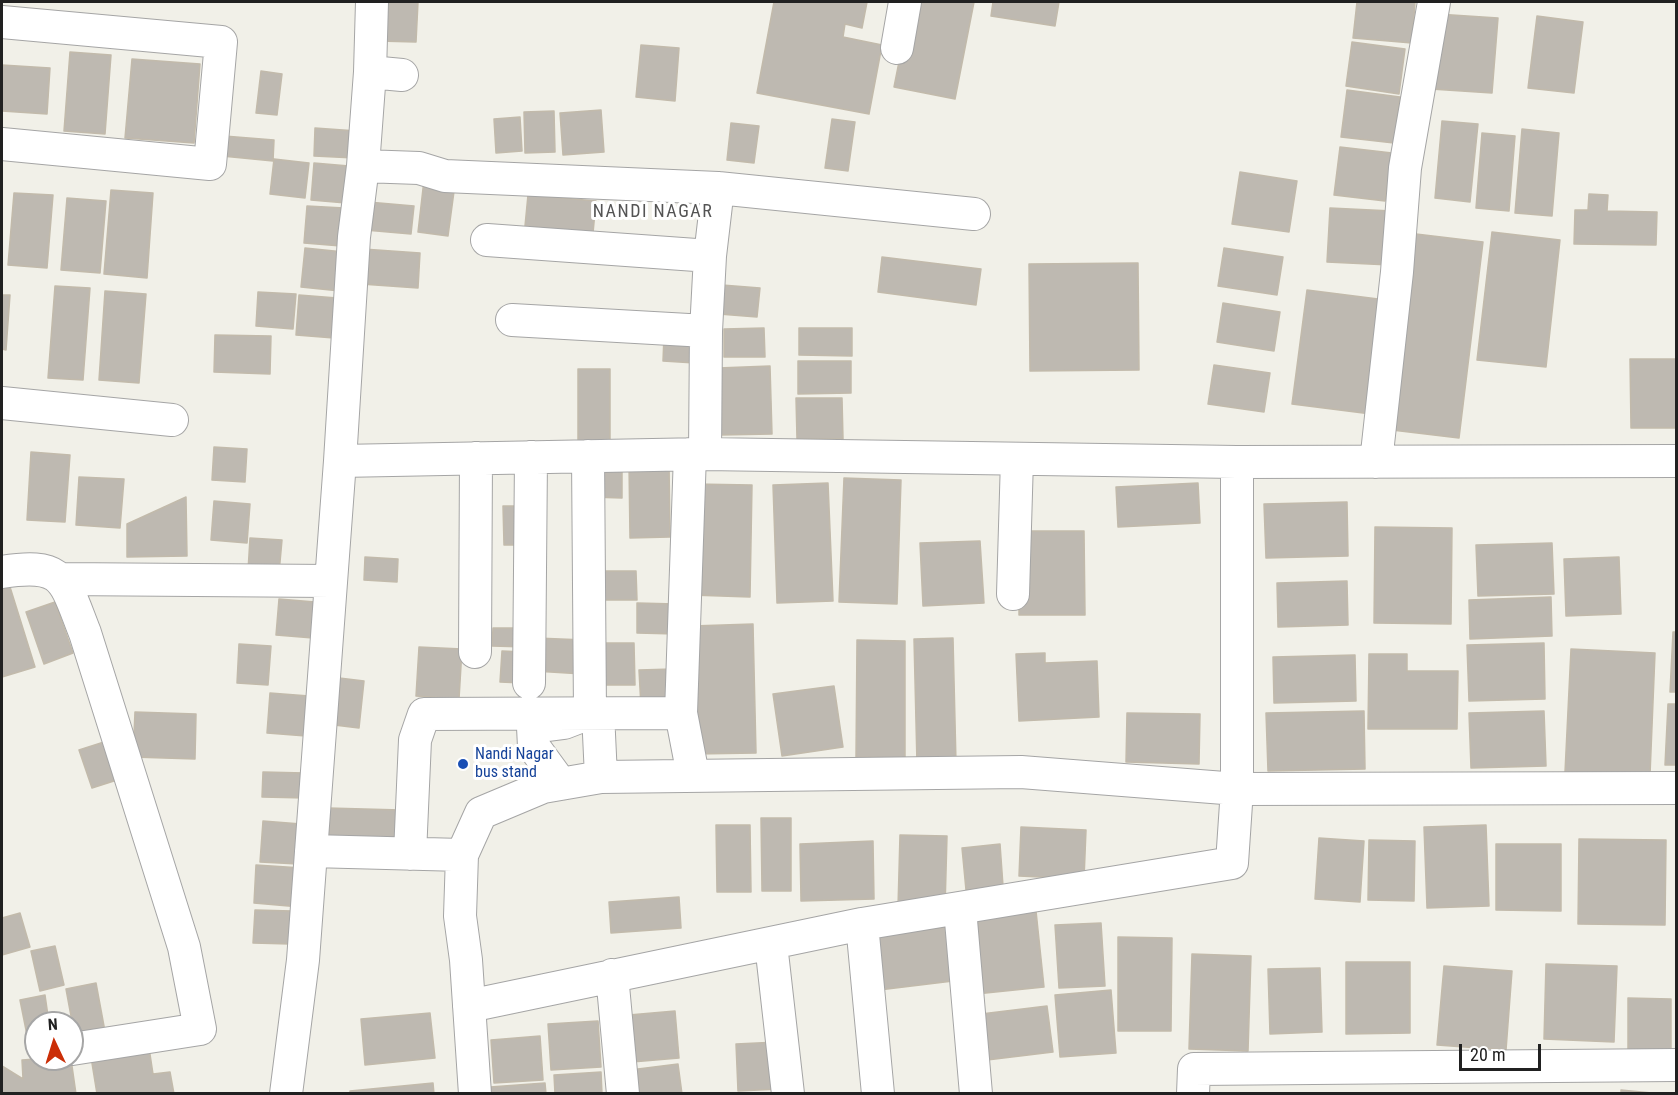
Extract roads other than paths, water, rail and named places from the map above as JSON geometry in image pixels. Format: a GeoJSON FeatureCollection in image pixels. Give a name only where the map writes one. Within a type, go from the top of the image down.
{"type":"FeatureCollection","features":[{"type":"Feature","properties":{"kind":"street"},"geometry":{"type":"LineString","coordinates":[[286,1094],[303,960],[354,237],[363,166],[370,72],[372,2]]}},
{"type":"Feature","properties":{"kind":"street"},"geometry":{"type":"LineString","coordinates":[[897,48],[905,2]]}},
{"type":"Feature","properties":{"kind":"street"},"geometry":{"type":"LineString","coordinates":[[1376,462],[1397,272],[1405,168],[1434,2]]}},
{"type":"Feature","properties":{"kind":"street"},"geometry":{"type":"LineString","coordinates":[[2,22],[221,42],[210,164],[2,144]]}},
{"type":"Feature","properties":{"kind":"street"},"geometry":{"type":"LineString","coordinates":[[370,72],[402,75]]}},
{"type":"Feature","properties":{"kind":"street"},"geometry":{"type":"LineString","coordinates":[[363,166],[419,168],[445,176],[718,188],[974,214]]}},
{"type":"Feature","properties":{"kind":"street"},"geometry":{"type":"LineString","coordinates":[[693,775],[681,713],[710,256],[718,188]]}},
{"type":"Feature","properties":{"kind":"street"},"geometry":{"type":"LineString","coordinates":[[487,240],[710,256]]}},
{"type":"Feature","properties":{"kind":"street"},"geometry":{"type":"LineString","coordinates":[[512,320],[706,331]]}},
{"type":"Feature","properties":{"kind":"street"},"geometry":{"type":"LineString","coordinates":[[2,403],[172,420]]}},
{"type":"Feature","properties":{"kind":"street"},"geometry":{"type":"LineString","coordinates":[[340,461],[697,454],[1237,462],[1677,461]]}},
{"type":"Feature","properties":{"kind":"street"},"geometry":{"type":"LineString","coordinates":[[588,456],[594,713],[601,777]]}},
{"type":"Feature","properties":{"kind":"street"},"geometry":{"type":"LineString","coordinates":[[529,683],[531,457]]}},
{"type":"Feature","properties":{"kind":"street"},"geometry":{"type":"LineString","coordinates":[[475,652],[476,458]]}},
{"type":"Feature","properties":{"kind":"street"},"geometry":{"type":"LineString","coordinates":[[1013,594],[1017,459]]}},
{"type":"Feature","properties":{"kind":"street"},"geometry":{"type":"LineString","coordinates":[[469,1006],[862,924],[1232,863],[1236,789],[1237,462]]}},
{"type":"Feature","properties":{"kind":"street"},"geometry":{"type":"LineString","coordinates":[[2,572],[23,569],[40,570],[54,573],[66,585],[85,633],[184,947],[200,1029],[84,1047]]}},
{"type":"Feature","properties":{"kind":"street"},"geometry":{"type":"LineString","coordinates":[[60,579],[331,581]]}},
{"type":"Feature","properties":{"kind":"street"},"geometry":{"type":"LineString","coordinates":[[561,784],[534,747],[533,726],[564,723],[594,713]]}},
{"type":"Feature","properties":{"kind":"street"},"geometry":{"type":"LineString","coordinates":[[410,854],[415,740],[424,714],[681,713]]}},
{"type":"Feature","properties":{"kind":"street"},"geometry":{"type":"LineString","coordinates":[[475,1094],[466,960],[460,916],[462,855],[481,813],[543,787],[601,777],[1022,772],[1236,789],[1677,788]]}},
{"type":"Feature","properties":{"kind":"street"},"geometry":{"type":"LineString","coordinates":[[311,851],[462,855]]}},
{"type":"Feature","properties":{"kind":"street"},"geometry":{"type":"LineString","coordinates":[[960,909],[976,1094]]}},
{"type":"Feature","properties":{"kind":"street"},"geometry":{"type":"LineString","coordinates":[[862,924],[878,1094]]}},
{"type":"Feature","properties":{"kind":"street"},"geometry":{"type":"LineString","coordinates":[[771,944],[788,1094]]}},
{"type":"Feature","properties":{"kind":"street"},"geometry":{"type":"LineString","coordinates":[[612,975],[623,1094]]}},
{"type":"Feature","properties":{"kind":"street"},"geometry":{"type":"LineString","coordinates":[[1193,1094],[1194,1069],[1677,1065]]}},
{"type":"Feature","properties":{"kind":"place","name":"Nandi Nagar bus stand"},"geometry":{"type":"Point","coordinates":[463,764]}},
{"type":"Feature","properties":{"kind":"district","name":"NANDI NAGAR"},"geometry":{"type":"Point","coordinates":[653,212]}}]}
